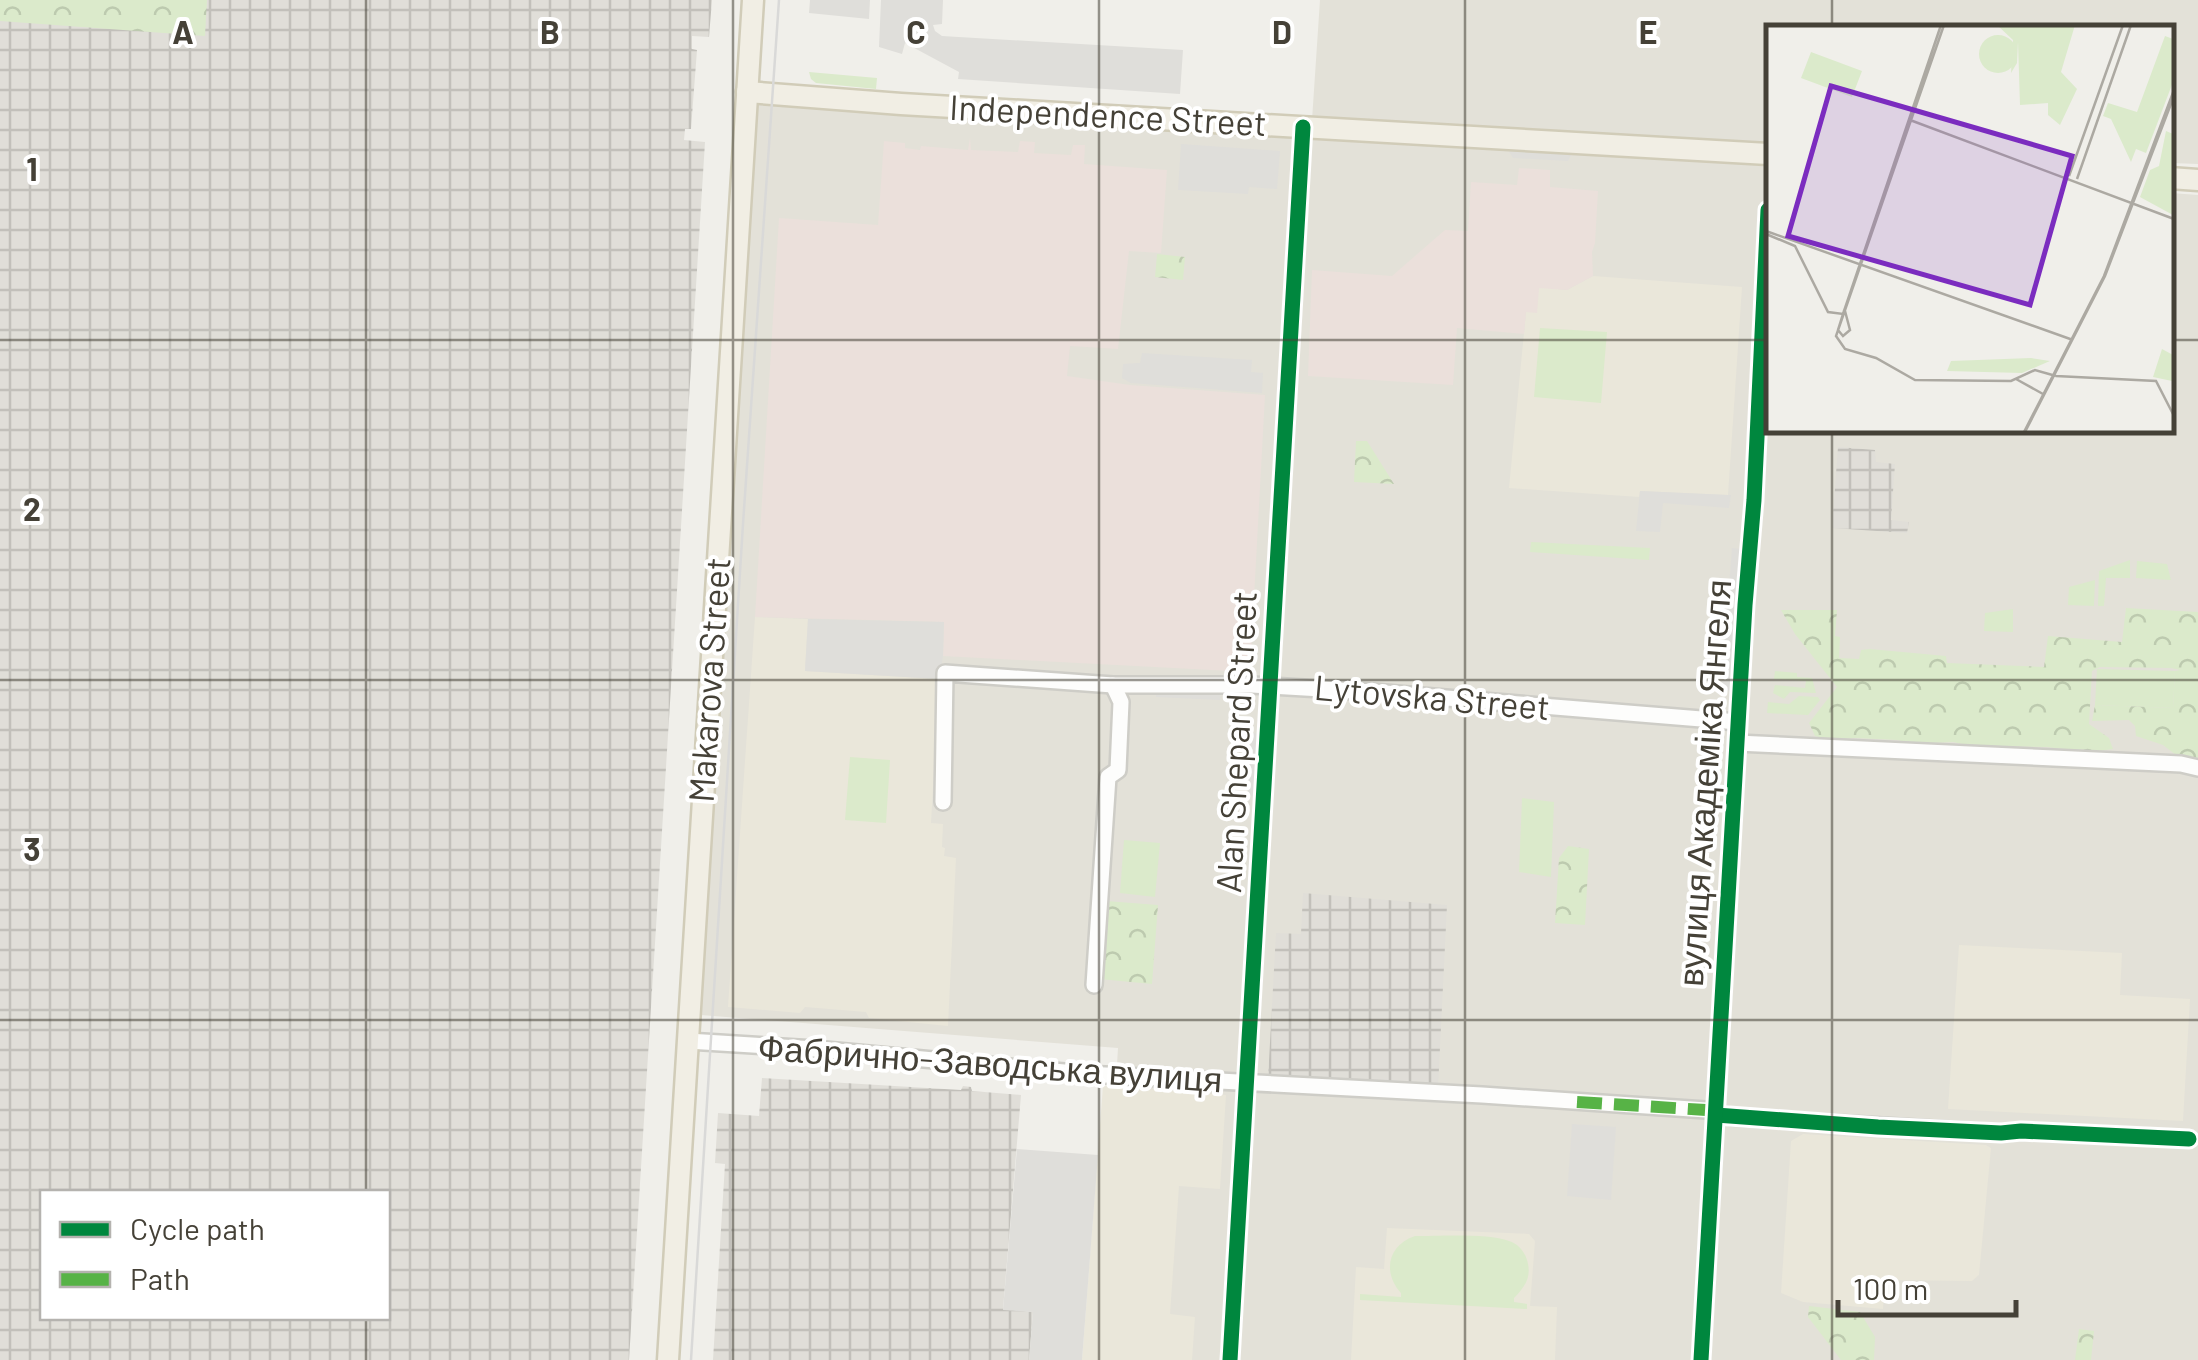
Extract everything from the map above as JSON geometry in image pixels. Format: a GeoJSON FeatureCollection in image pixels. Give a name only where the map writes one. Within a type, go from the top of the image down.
{"type":"FeatureCollection","features":[{"type":"Feature","properties":{"kind":"main road","name":"Makarova Street"},"geometry":{"type":"LineString","coordinates":[[668,1360],[753,0]]}},
{"type":"Feature","properties":{"kind":"main road","name":"Independence Street"},"geometry":{"type":"LineString","coordinates":[[747,92],[1766,154]]}},
{"type":"Feature","properties":{"kind":"main road"},"geometry":{"type":"LineString","coordinates":[[2173,178],[2198,180]]}},
{"type":"Feature","properties":{"kind":"street","name":"Alan Shepard Street"},"geometry":{"type":"LineString","coordinates":[[1230,1360],[1304,127]]}},
{"type":"Feature","properties":{"kind":"street","name":"вулиця Академіка Янгеля"},"geometry":{"type":"LineString","coordinates":[[1701,1360],[1766,251]]}},
{"type":"Feature","properties":{"kind":"street","name":"Lytovska Street"},"geometry":{"type":"LineString","coordinates":[[943,802],[945,673],[1113,686],[1270,686],[1374,692],[1738,722]]}},
{"type":"Feature","properties":{"kind":"street"},"geometry":{"type":"LineString","coordinates":[[1094,985],[1108,777],[1118,770],[1121,702],[1113,686]]}},
{"type":"Feature","properties":{"kind":"street"},"geometry":{"type":"LineString","coordinates":[[1738,742],[2181,764],[2198,768]]}},
{"type":"Feature","properties":{"kind":"street","name":"Фабрично-Заводська вулиця"},"geometry":{"type":"LineString","coordinates":[[688,1042],[815,1049],[1086,1074],[1482,1094],[1942,1130],[2189,1139]]}},
{"type":"Feature","properties":{"kind":"shaded area"},"geometry":{"type":"Polygon","coordinates":[[[0,0],[712,0],[709,37],[692,36],[692,49],[697,50],[691,129],[685,129],[684,140],[705,142],[629,1360],[0,1360],[0,0]]]}},
{"type":"Feature","properties":{"kind":"shaded area"},"geometry":{"type":"Polygon","coordinates":[[[810,0],[870,0],[869,19],[809,13],[810,0]]]}},
{"type":"Feature","properties":{"kind":"shaded area"},"geometry":{"type":"Polygon","coordinates":[[[881,0],[943,0],[942,24],[933,25],[942,36],[1183,50],[1180,94],[958,79],[959,72],[905,43],[902,54],[879,47],[881,0]]]}},
{"type":"Feature","properties":{"kind":"shaded area"},"geometry":{"type":"Polygon","coordinates":[[[1320,0],[2198,0],[2198,164],[2173,163],[2173,25],[1766,25],[1766,143],[1312,120],[1320,0]]]}},
{"type":"Feature","properties":{"kind":"shaded area"},"geometry":{"type":"Polygon","coordinates":[[[751,97],[1766,166],[1766,432],[2173,432],[2173,193],[2198,195],[2198,1360],[1099,1360],[1118,1048],[701,1015],[751,97]]]}},
{"type":"Feature","properties":{"kind":"shaded area"},"geometry":{"type":"Polygon","coordinates":[[[970,138],[971,150],[1018,152],[1020,141],[1035,142],[1034,153],[1071,155],[1073,145],[1085,145],[1084,164],[1167,170],[1161,253],[1129,251],[1118,349],[1070,346],[1067,376],[1265,395],[1250,672],[943,656],[944,622],[755,617],[779,218],[878,225],[884,141],[905,143],[905,148],[920,150],[921,146],[968,150],[970,138]]]}},
{"type":"Feature","properties":{"kind":"shaded area"},"geometry":{"type":"Polygon","coordinates":[[[1181,144],[1280,151],[1277,189],[1249,187],[1248,194],[1178,190],[1181,144]]]}},
{"type":"Feature","properties":{"kind":"shaded area"},"geometry":{"type":"Polygon","coordinates":[[[1508,150],[1572,153],[1568,161],[1513,158],[1508,150]]]}},
{"type":"Feature","properties":{"kind":"shaded area"},"geometry":{"type":"Polygon","coordinates":[[[1519,168],[1550,170],[1550,187],[1598,191],[1593,276],[1567,290],[1539,288],[1537,313],[1526,312],[1524,334],[1457,328],[1453,385],[1308,376],[1312,270],[1392,276],[1445,230],[1468,231],[1471,182],[1517,185],[1519,168]]]}},
{"type":"Feature","properties":{"kind":"shaded area"},"geometry":{"type":"Polygon","coordinates":[[[1593,276],[1742,287],[1728,495],[1640,491],[1639,497],[1509,488],[1526,312],[1538,287],[1567,290],[1593,276]]]}},
{"type":"Feature","properties":{"kind":"shaded area"},"geometry":{"type":"Polygon","coordinates":[[[1142,353],[1252,360],[1251,372],[1263,373],[1262,393],[1131,383],[1122,378],[1123,364],[1140,363],[1142,353]]]}},
{"type":"Feature","properties":{"kind":"shaded area"},"geometry":{"type":"Polygon","coordinates":[[[1838,447],[1875,450],[1876,462],[1895,464],[1891,520],[1909,522],[1907,533],[1832,528],[1838,447]]]}},
{"type":"Feature","properties":{"kind":"shaded area"},"geometry":{"type":"Polygon","coordinates":[[[1640,491],[1731,495],[1729,508],[1663,503],[1660,532],[1636,531],[1640,491]]]}},
{"type":"Feature","properties":{"kind":"shaded area"},"geometry":{"type":"Polygon","coordinates":[[[1732,548],[1741,549],[1731,691],[1721,690],[1732,548]]]}},
{"type":"Feature","properties":{"kind":"shaded area"},"geometry":{"type":"Polygon","coordinates":[[[755,617],[808,619],[805,671],[939,679],[931,823],[943,824],[944,856],[956,858],[948,1026],[869,1018],[866,1012],[805,1007],[800,1013],[728,1007],[755,617]]]}},
{"type":"Feature","properties":{"kind":"shaded area"},"geometry":{"type":"Polygon","coordinates":[[[808,619],[944,622],[939,679],[805,671],[808,619]]]}},
{"type":"Feature","properties":{"kind":"shaded area"},"geometry":{"type":"Polygon","coordinates":[[[1156,685],[1220,688],[1220,700],[1156,697],[1156,685]]]}},
{"type":"Feature","properties":{"kind":"shaded area"},"geometry":{"type":"Polygon","coordinates":[[[1251,733],[1263,734],[1260,797],[1248,796],[1251,733]]]}},
{"type":"Feature","properties":{"kind":"shaded area"},"geometry":{"type":"Polygon","coordinates":[[[1303,893],[1447,905],[1438,1088],[1268,1079],[1276,933],[1301,934],[1303,893]]]}},
{"type":"Feature","properties":{"kind":"shaded area"},"geometry":{"type":"Polygon","coordinates":[[[1959,945],[2122,953],[2120,995],[2190,999],[2183,1121],[1948,1109],[1959,945]]]}},
{"type":"Feature","properties":{"kind":"shaded area"},"geometry":{"type":"Polygon","coordinates":[[[762,1078],[961,1090],[963,1086],[971,1087],[972,1091],[1021,1095],[1003,1309],[1033,1312],[1029,1360],[713,1360],[725,1164],[715,1163],[718,1113],[759,1116],[762,1078]]]}},
{"type":"Feature","properties":{"kind":"shaded area"},"geometry":{"type":"Polygon","coordinates":[[[1103,1086],[1226,1095],[1220,1189],[1179,1186],[1170,1314],[1195,1317],[1192,1360],[1082,1360],[1103,1086]]]}},
{"type":"Feature","properties":{"kind":"shaded area"},"geometry":{"type":"Polygon","coordinates":[[[1572,1124],[1616,1127],[1611,1200],[1567,1196],[1572,1124]]]}},
{"type":"Feature","properties":{"kind":"shaded area"},"geometry":{"type":"Polygon","coordinates":[[[1803,1134],[1991,1148],[1979,1275],[1972,1281],[1885,1280],[1883,1309],[1803,1302],[1781,1293],[1791,1141],[1803,1134]]]}},
{"type":"Feature","properties":{"kind":"shaded area"},"geometry":{"type":"Polygon","coordinates":[[[1017,1149],[1098,1155],[1082,1360],[1029,1360],[1033,1312],[1003,1310],[1017,1149]]]}},
{"type":"Feature","properties":{"kind":"shaded area"},"geometry":{"type":"Polygon","coordinates":[[[1387,1228],[1529,1234],[1535,1241],[1530,1306],[1557,1307],[1555,1360],[1351,1360],[1356,1267],[1384,1269],[1387,1228]]]}},
{"type":"Feature","properties":{"kind":"green space"},"geometry":{"type":"Polygon","coordinates":[[[0,0],[207,0],[205,36],[0,21],[0,0]]]}},
{"type":"Feature","properties":{"kind":"green space"},"geometry":{"type":"Polygon","coordinates":[[[809,72],[877,78],[876,89],[816,83],[809,72]]]}},
{"type":"Feature","properties":{"kind":"green space"},"geometry":{"type":"Polygon","coordinates":[[[1157,254],[1185,257],[1183,280],[1155,277],[1157,254]]]}},
{"type":"Feature","properties":{"kind":"green space"},"geometry":{"type":"Polygon","coordinates":[[[1540,328],[1607,332],[1601,403],[1534,397],[1540,328]]]}},
{"type":"Feature","properties":{"kind":"green space"},"geometry":{"type":"Polygon","coordinates":[[[1356,441],[1367,441],[1394,484],[1354,482],[1356,441]]]}},
{"type":"Feature","properties":{"kind":"green space"},"geometry":{"type":"Polygon","coordinates":[[[1531,542],[1650,548],[1649,560],[1530,552],[1531,542]]]}},
{"type":"Feature","properties":{"kind":"green space"},"geometry":{"type":"Polygon","coordinates":[[[2130,560],[2130,578],[2106,578],[2104,606],[2098,606],[2099,571],[2130,560]]]}},
{"type":"Feature","properties":{"kind":"green space"},"geometry":{"type":"Polygon","coordinates":[[[2137,561],[2167,564],[2171,580],[2136,578],[2137,561]]]}},
{"type":"Feature","properties":{"kind":"green space"},"geometry":{"type":"Polygon","coordinates":[[[2095,580],[2094,606],[2068,605],[2069,587],[2095,580]]]}},
{"type":"Feature","properties":{"kind":"green space"},"geometry":{"type":"Polygon","coordinates":[[[2126,608],[2198,612],[2198,758],[2176,755],[2163,745],[2136,736],[2135,726],[2129,720],[2092,721],[2095,705],[2173,708],[2175,671],[2181,670],[2171,668],[2100,667],[2092,671],[2089,724],[2109,738],[2113,749],[2092,752],[1953,742],[1832,740],[1815,736],[1809,723],[1837,687],[1781,610],[1837,610],[1835,636],[1840,637],[1839,658],[1859,659],[1861,650],[1870,649],[1946,656],[1947,663],[2044,667],[2048,636],[2122,642],[2126,608]]]}},
{"type":"Feature","properties":{"kind":"green space"},"geometry":{"type":"Polygon","coordinates":[[[2013,609],[2013,632],[1984,631],[1985,613],[2013,609]]]}},
{"type":"Feature","properties":{"kind":"green space"},"geometry":{"type":"Polygon","coordinates":[[[2097,669],[2175,671],[2173,708],[2095,705],[2097,669]]]}},
{"type":"Feature","properties":{"kind":"green space"},"geometry":{"type":"Polygon","coordinates":[[[1775,671],[1812,678],[1816,693],[1790,692],[1784,699],[1773,693],[1775,685],[1805,688],[1806,681],[1774,679],[1775,671]]]}},
{"type":"Feature","properties":{"kind":"green space"},"geometry":{"type":"Polygon","coordinates":[[[1799,696],[1820,700],[1808,715],[1767,713],[1768,702],[1789,704],[1799,696]]]}},
{"type":"Feature","properties":{"kind":"green space"},"geometry":{"type":"Polygon","coordinates":[[[850,757],[890,760],[886,823],[845,820],[850,757]]]}},
{"type":"Feature","properties":{"kind":"green space"},"geometry":{"type":"Polygon","coordinates":[[[1522,798],[1554,802],[1551,877],[1519,872],[1522,798]]]}},
{"type":"Feature","properties":{"kind":"green space"},"geometry":{"type":"Polygon","coordinates":[[[1124,840],[1160,843],[1155,897],[1120,893],[1124,840]]]}},
{"type":"Feature","properties":{"kind":"green space"},"geometry":{"type":"Polygon","coordinates":[[[1568,846],[1589,849],[1585,925],[1555,923],[1559,858],[1568,846]]]}},
{"type":"Feature","properties":{"kind":"green space"},"geometry":{"type":"Polygon","coordinates":[[[1106,901],[1158,905],[1152,984],[1099,979],[1106,901]]]}},
{"type":"Feature","properties":{"kind":"green space"},"geometry":{"type":"Polygon","coordinates":[[[1415,1236],[1489,1237],[1516,1244],[1526,1256],[1529,1269],[1514,1302],[1527,1304],[1527,1309],[1360,1300],[1360,1294],[1401,1297],[1391,1276],[1391,1260],[1399,1246],[1415,1236]]]}},
{"type":"Feature","properties":{"kind":"green space"},"geometry":{"type":"Polygon","coordinates":[[[1809,1306],[1860,1312],[1875,1337],[1874,1360],[1841,1360],[1808,1317],[1809,1306]]]}},
{"type":"Feature","properties":{"kind":"green space"},"geometry":{"type":"Polygon","coordinates":[[[2079,1329],[2094,1331],[2091,1360],[2075,1360],[2079,1329]]]}},
{"type":"Feature","properties":{"kind":"tram line"},"geometry":{"type":"LineString","coordinates":[[691,1360],[779,0]]}},
{"type":"Feature","properties":{"kind":"marked path"},"geometry":{"type":"LineString","coordinates":[[1577,1102],[1706,1110],[1716,1115]]}},
{"type":"Feature","properties":{"kind":"cycle path"},"geometry":{"type":"LineString","coordinates":[[1230,1360],[1303,127]]}},
{"type":"Feature","properties":{"kind":"cycle path"},"geometry":{"type":"LineString","coordinates":[[1701,1360],[1766,251]]}},
{"type":"Feature","properties":{"kind":"cycle path"},"geometry":{"type":"LineString","coordinates":[[1716,1115],[1878,1127],[2189,1139]]}}]}
